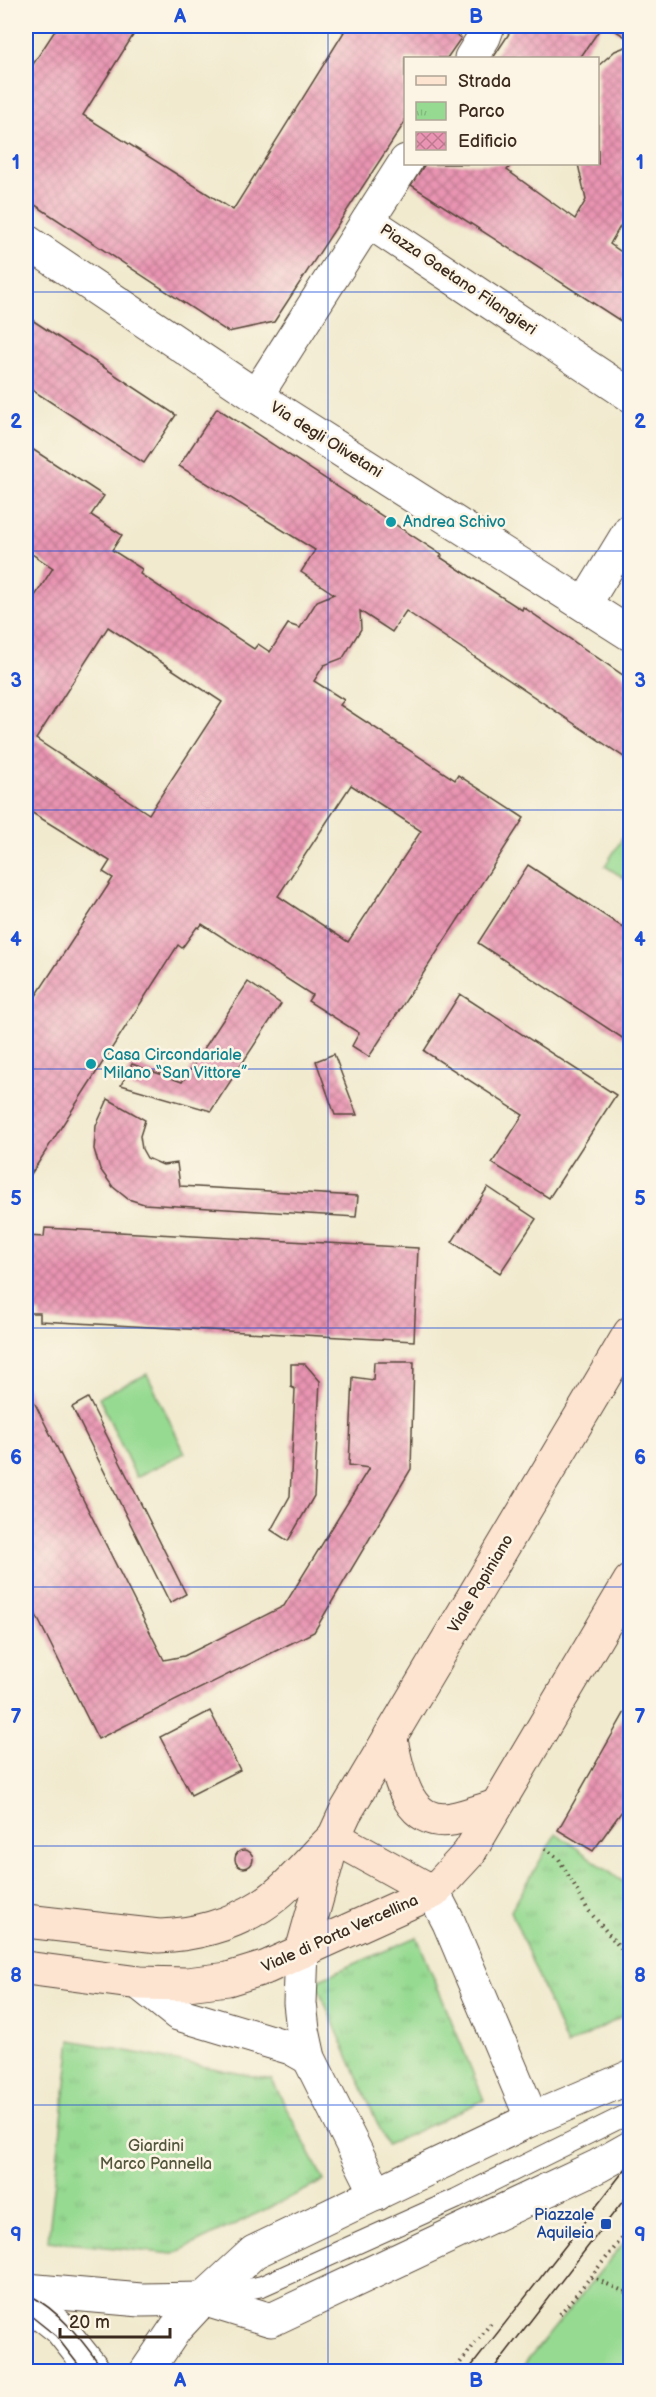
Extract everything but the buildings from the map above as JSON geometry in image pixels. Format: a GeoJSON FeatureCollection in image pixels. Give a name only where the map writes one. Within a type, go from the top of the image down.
{"type":"FeatureCollection","features":[{"type":"Feature","properties":{"kind":"main road","name":"Viale Papiniano"},"geometry":{"type":"LineString","coordinates":[[334,1837],[345,1813],[390,1736],[630,1333]]}},
{"type":"Feature","properties":{"kind":"main road"},"geometry":{"type":"LineString","coordinates":[[334,1837],[433,1892],[469,1853],[630,1581]]}},
{"type":"Feature","properties":{"kind":"main road"},"geometry":{"type":"LineString","coordinates":[[390,1736],[405,1793],[410,1802],[428,1817],[450,1819],[496,1806]]}},
{"type":"Feature","properties":{"kind":"main road"},"geometry":{"type":"LineString","coordinates":[[26,1921],[159,1936],[174,1936],[210,1929],[239,1918],[263,1905],[334,1837]]}},
{"type":"Feature","properties":{"kind":"main road"},"geometry":{"type":"LineString","coordinates":[[302,1951],[334,1837]]}},
{"type":"Feature","properties":{"kind":"main road","name":"Viale di Porta Vercellina"},"geometry":{"type":"LineString","coordinates":[[26,1968],[139,1983],[186,1984],[228,1979],[267,1967],[433,1892]]}},
{"type":"Feature","properties":{"kind":"street"},"geometry":{"type":"LineString","coordinates":[[472,57],[488,26]]}},
{"type":"Feature","properties":{"kind":"street"},"geometry":{"type":"LineString","coordinates":[[368,221],[404,163]]}},
{"type":"Feature","properties":{"kind":"street","name":"Piazza Gaetano Filangieri"},"geometry":{"type":"LineString","coordinates":[[256,396],[368,221],[630,395]]}},
{"type":"Feature","properties":{"kind":"street","name":"Via degli Olivetani"},"geometry":{"type":"LineString","coordinates":[[26,241],[256,396],[630,634]]}},
{"type":"Feature","properties":{"kind":"street"},"geometry":{"type":"LineString","coordinates":[[585,604],[630,530]]}},
{"type":"Feature","properties":{"kind":"street"},"geometry":{"type":"LineString","coordinates":[[433,1892],[449,1923],[532,2119]]}},
{"type":"Feature","properties":{"kind":"street"},"geometry":{"type":"LineString","coordinates":[[302,1951],[300,2003],[309,2058],[377,2194]]}},
{"type":"Feature","properties":{"kind":"street"},"geometry":{"type":"LineString","coordinates":[[139,1983],[178,2014],[291,2048],[309,2058]]}},
{"type":"Feature","properties":{"kind":"street"},"geometry":{"type":"LineString","coordinates":[[146,2372],[176,2328],[203,2299],[254,2252],[532,2119],[630,2078]]}},
{"type":"Feature","properties":{"kind":"street"},"geometry":{"type":"LineString","coordinates":[[29,2294],[141,2300],[203,2299],[271,2320],[598,2166],[630,2148]]}},
{"type":"Feature","properties":{"kind":"street"},"geometry":{"type":"LineString","coordinates":[[29,2294],[95,2372]]}},
{"type":"Feature","properties":{"kind":"lane"},"geometry":{"type":"LineString","coordinates":[[203,2299],[262,2286],[456,2199],[630,2113]]}},
{"type":"Feature","properties":{"kind":"path"},"geometry":{"type":"LineString","coordinates":[[545,1848],[559,1859],[588,1910],[630,1959]]}},
{"type":"Feature","properties":{"kind":"path"},"geometry":{"type":"LineString","coordinates":[[560,2314],[630,2229]]}},
{"type":"Feature","properties":{"kind":"path"},"geometry":{"type":"LineString","coordinates":[[591,2277],[630,2294]]}},
{"type":"Feature","properties":{"kind":"path"},"geometry":{"type":"LineString","coordinates":[[453,2372],[491,2323]]}},
{"type":"Feature","properties":{"kind":"green space"},"geometry":{"type":"Polygon","coordinates":[[[630,826],[630,882],[605,866],[630,826]]]}},
{"type":"Feature","properties":{"kind":"green space"},"geometry":{"type":"Polygon","coordinates":[[[147,1374],[185,1453],[136,1477],[99,1397],[147,1374]]]}},
{"type":"Feature","properties":{"kind":"green space"},"geometry":{"type":"Polygon","coordinates":[[[556,1833],[630,1887],[630,2012],[567,2046],[511,1911],[556,1833]]]}},
{"type":"Feature","properties":{"kind":"green space"},"geometry":{"type":"Polygon","coordinates":[[[417,1937],[484,2100],[387,2145],[315,1981],[417,1937]]]}},
{"type":"Feature","properties":{"kind":"green space","name":"Giardini Marco Pannella"},"geometry":{"type":"Polygon","coordinates":[[[71,2040],[272,2080],[324,2181],[173,2254],[48,2241],[71,2040]]]}},
{"type":"Feature","properties":{"kind":"green space"},"geometry":{"type":"Polygon","coordinates":[[[630,2235],[630,2371],[519,2371],[630,2235]]]}},
{"type":"Feature","properties":{"kind":"tram line"},"geometry":{"type":"LineString","coordinates":[[467,2372],[630,2163]]}},
{"type":"Feature","properties":{"kind":"tram line"},"geometry":{"type":"LineString","coordinates":[[491,2372],[630,2192]]}},
{"type":"Feature","properties":{"kind":"tram line"},"geometry":{"type":"LineString","coordinates":[[26,2293],[60,2317],[105,2372]]}},
{"type":"Feature","properties":{"kind":"tram line"},"geometry":{"type":"LineString","coordinates":[[26,2312],[56,2336],[84,2372]]}},
{"type":"Feature","properties":{"kind":"place","name":"Andrea Schivo"},"geometry":{"type":"Point","coordinates":[391,522]}},
{"type":"Feature","properties":{"kind":"place","name":"Casa Circondariale Milano “San Vittore”"},"geometry":{"type":"Point","coordinates":[91,1064]}},
{"type":"Feature","properties":{"kind":"place","name":"Piazzale Aquileia"},"geometry":{"type":"Point","coordinates":[606,2224]}}]}
